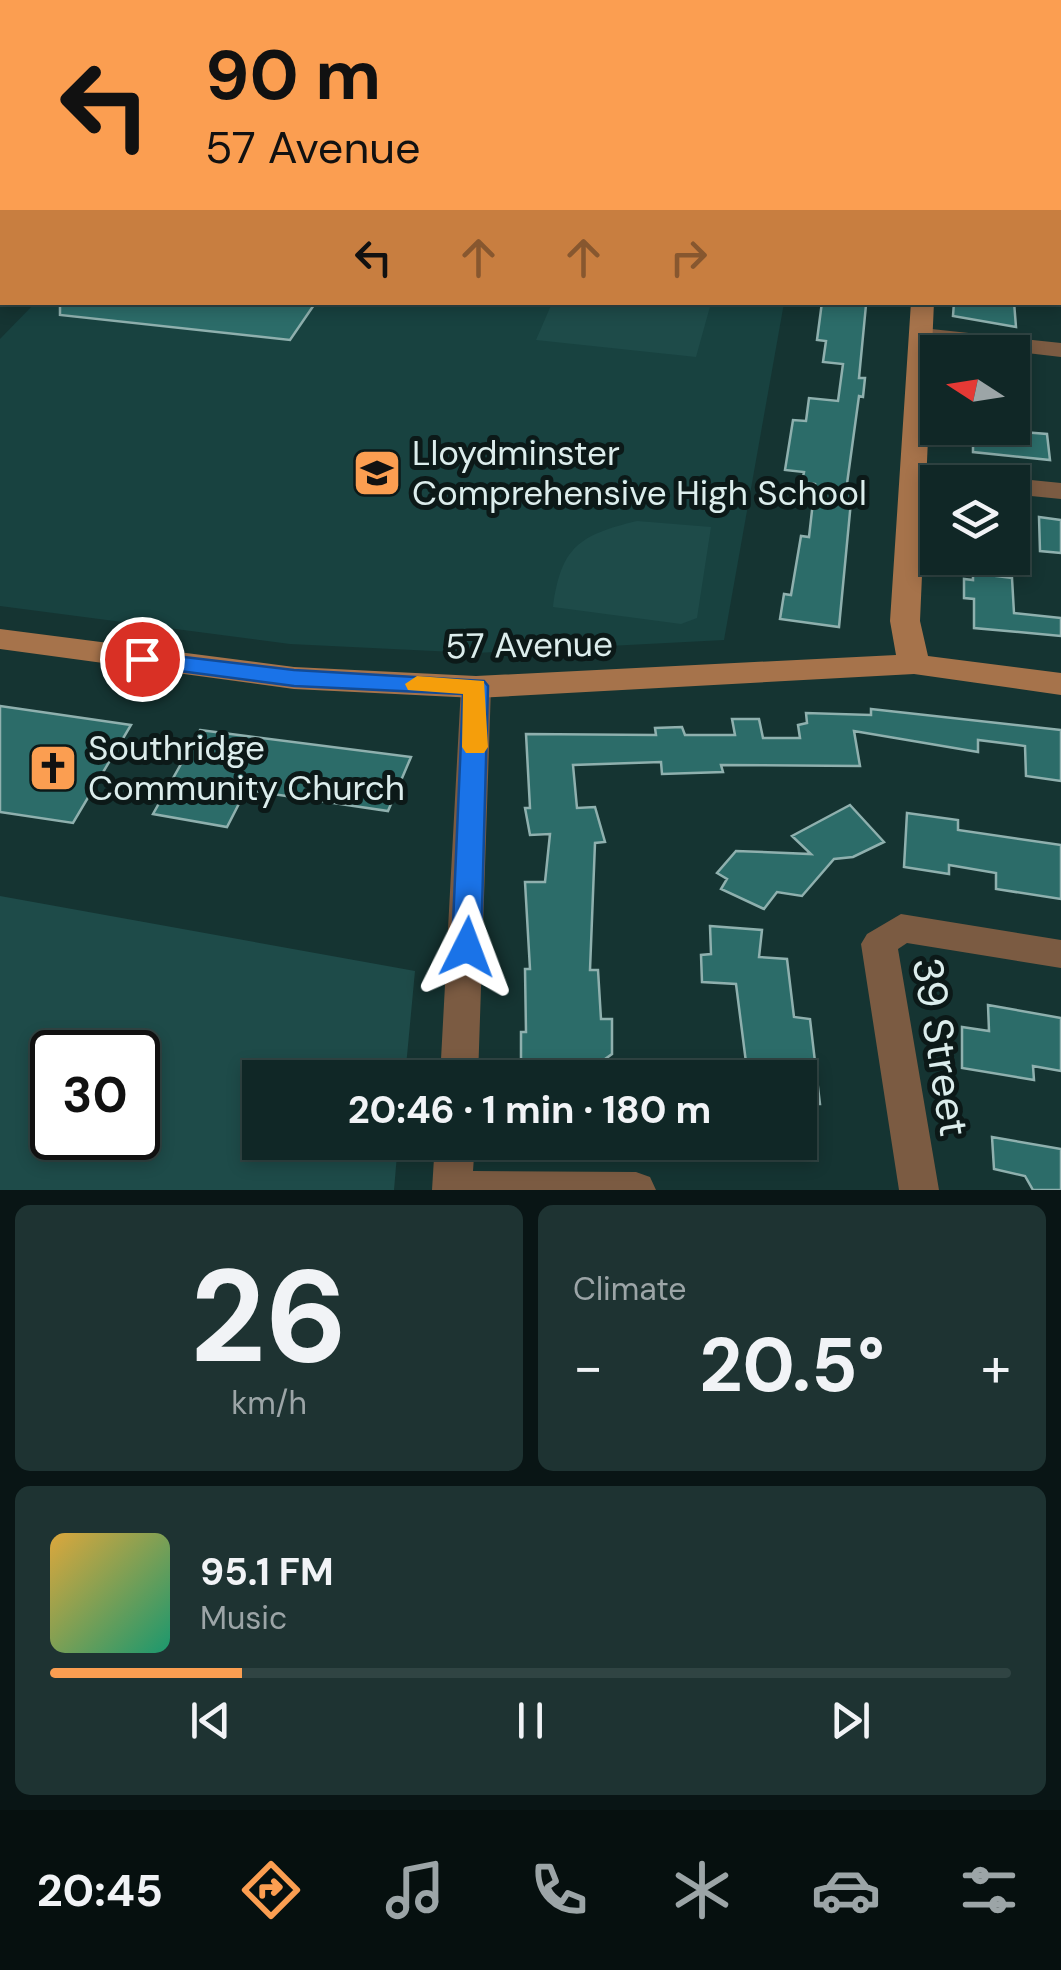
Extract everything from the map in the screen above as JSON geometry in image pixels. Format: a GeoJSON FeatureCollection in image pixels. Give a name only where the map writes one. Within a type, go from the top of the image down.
{"type":"FeatureCollection","features":[{"type":"Feature","properties":{"kind":"street"},"geometry":{"type":"LineString","coordinates":[[922,335],[923,305]]}},
{"type":"Feature","properties":{"kind":"street"},"geometry":{"type":"LineString","coordinates":[[1030,347],[1061,350]]}},
{"type":"Feature","properties":{"kind":"street"},"geometry":{"type":"LineString","coordinates":[[914,664],[904,621],[920,382]]}},
{"type":"Feature","properties":{"kind":"street"},"geometry":{"type":"LineString","coordinates":[[916,474],[920,474]]}},
{"type":"Feature","properties":{"kind":"street"},"geometry":{"type":"LineString","coordinates":[[1030,488],[1061,491]]}},
{"type":"Feature","properties":{"kind":"street","name":"57 Avenue"},"geometry":{"type":"LineString","coordinates":[[0,638],[294,678],[476,686],[914,664],[1061,684]]}},
{"type":"Feature","properties":{"kind":"street"},"geometry":{"type":"LineString","coordinates":[[460,1060],[476,686]]}},
{"type":"Feature","properties":{"kind":"street","name":"39 Street"},"geometry":{"type":"LineString","coordinates":[[919,1190],[879,944],[900,928],[1061,954]]}},
{"type":"Feature","properties":{"kind":"street"},"geometry":{"type":"LineString","coordinates":[[454,1160],[452,1189],[636,1190]]}},
{"type":"Feature","properties":{"kind":"shaded area","name":"Lloydminster Comprehensive High School"},"geometry":{"type":"Polygon","coordinates":[[[33,305],[784,305],[724,640],[475,653],[290,644],[0,606],[0,339],[33,305]]]}},
{"type":"Feature","properties":{"kind":"shaded area"},"geometry":{"type":"Polygon","coordinates":[[[551,305],[710,305],[696,357],[536,340],[551,305]]]}},
{"type":"Feature","properties":{"kind":"shaded area"},"geometry":{"type":"Polygon","coordinates":[[[637,521],[711,527],[697,618],[681,624],[553,607],[561,570],[576,547],[601,532],[637,521]]]}},
{"type":"Feature","properties":{"kind":"shaded area"},"geometry":{"type":"Polygon","coordinates":[[[0,896],[415,971],[407,1060],[242,1060],[242,1160],[397,1160],[394,1190],[0,1190],[0,896]]]}},
{"type":"Feature","properties":{"kind":"building"},"geometry":{"type":"Polygon","coordinates":[[[60,305],[314,305],[290,340],[60,315],[60,305]]]}},
{"type":"Feature","properties":{"kind":"building"},"geometry":{"type":"Polygon","coordinates":[[[822,305],[866,305],[859,378],[865,378],[846,491],[852,491],[839,627],[780,619],[784,594],[791,595],[801,536],[809,537],[815,484],[802,482],[804,472],[785,470],[793,420],[806,421],[809,398],[838,401],[843,364],[823,362],[826,341],[817,340],[822,305]]]}},
{"type":"Feature","properties":{"kind":"building"},"geometry":{"type":"Polygon","coordinates":[[[954,305],[1014,305],[1016,327],[953,316],[954,305]]]}},
{"type":"Feature","properties":{"kind":"building"},"geometry":{"type":"Polygon","coordinates":[[[1030,433],[1047,434],[1050,460],[973,452],[973,445],[1030,445],[1030,433]]]}},
{"type":"Feature","properties":{"kind":"building"},"geometry":{"type":"Polygon","coordinates":[[[1039,517],[1061,520],[1061,553],[1040,551],[1039,517]]]}},
{"type":"Feature","properties":{"kind":"building"},"geometry":{"type":"Polygon","coordinates":[[[973,575],[1012,578],[1014,613],[1061,618],[1061,636],[974,628],[974,599],[964,598],[964,579],[973,580],[973,575]]]}},
{"type":"Feature","properties":{"kind":"building","name":"Southridge Community Church"},"geometry":{"type":"Polygon","coordinates":[[[0,706],[131,725],[73,823],[0,812],[0,706]]]}},
{"type":"Feature","properties":{"kind":"building"},"geometry":{"type":"Polygon","coordinates":[[[871,709],[1061,730],[1061,781],[1026,776],[1025,746],[978,740],[978,752],[854,731],[860,766],[721,765],[723,772],[662,774],[661,762],[573,765],[577,808],[595,807],[605,842],[595,843],[590,970],[598,970],[601,1019],[612,1019],[612,1054],[604,1060],[521,1060],[521,1032],[526,1032],[525,969],[530,969],[525,882],[545,882],[550,834],[530,835],[525,808],[530,808],[526,734],[656,735],[655,728],[682,727],[685,735],[735,735],[732,719],[759,719],[763,738],[800,738],[798,725],[807,723],[806,713],[871,715],[871,709]]]}},
{"type":"Feature","properties":{"kind":"building"},"geometry":{"type":"Polygon","coordinates":[[[200,730],[411,757],[388,811],[246,790],[227,827],[153,814],[200,730]]]}},
{"type":"Feature","properties":{"kind":"building"},"geometry":{"type":"Polygon","coordinates":[[[850,805],[884,842],[853,857],[834,859],[802,896],[777,892],[764,909],[721,889],[727,879],[717,873],[736,851],[811,854],[792,836],[850,805]]]}},
{"type":"Feature","properties":{"kind":"building"},"geometry":{"type":"Polygon","coordinates":[[[907,813],[958,820],[958,830],[1061,845],[1061,899],[996,889],[996,873],[949,865],[949,874],[904,867],[907,813]]]}},
{"type":"Feature","properties":{"kind":"building"},"geometry":{"type":"Polygon","coordinates":[[[710,926],[762,930],[759,957],[787,959],[794,1017],[810,1019],[815,1060],[746,1060],[736,984],[702,982],[701,955],[711,954],[710,926]]]}},
{"type":"Feature","properties":{"kind":"building"},"geometry":{"type":"Polygon","coordinates":[[[988,1005],[1061,1018],[1061,1071],[1033,1066],[1034,1080],[962,1068],[962,1027],[989,1031],[988,1005]]]}},
{"type":"Feature","properties":{"kind":"building"},"geometry":{"type":"Polygon","coordinates":[[[992,1137],[1061,1149],[1061,1190],[1033,1190],[1025,1176],[994,1169],[992,1137]]]}},
{"type":"Feature","properties":{"kind":"slow traffic"},"geometry":{"type":"LineString","coordinates":[[417,684],[476,686],[475,747]]}},
{"type":"Feature","properties":{"kind":"place","name":"Lloydminster Comprehensive High School"},"geometry":{"type":"Point","coordinates":[377,473]}},
{"type":"Feature","properties":{"kind":"place","name":"Southridge Community Church"},"geometry":{"type":"Point","coordinates":[53,768]}},
{"type":"Feature","properties":{"kind":"route"},"geometry":{"type":"LineString","coordinates":[[142,659],[294,678],[476,686],[467,947]]}}]}
